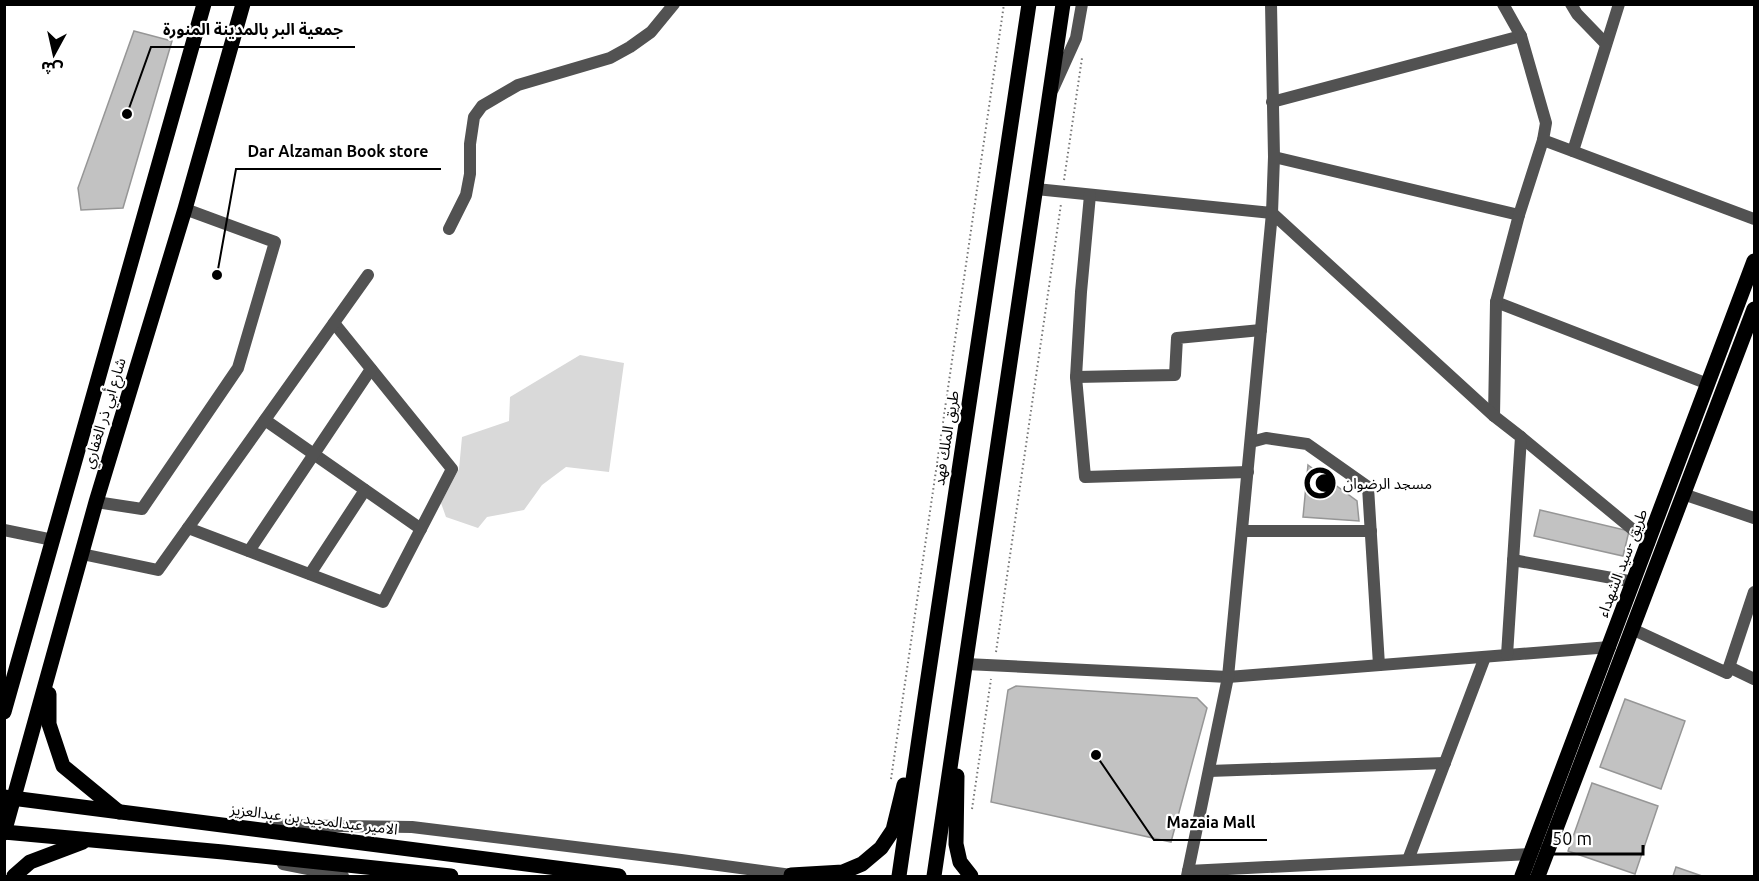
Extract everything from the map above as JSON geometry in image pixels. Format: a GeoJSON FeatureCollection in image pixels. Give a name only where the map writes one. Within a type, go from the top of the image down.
{"type":"FeatureCollection","features":[{"type":"Feature","properties":{"kind":"main road","name":"شارع أبي ذر الغفاري"},"geometry":{"type":"LineString","coordinates":[[5,708],[204,4]]}},
{"type":"Feature","properties":{"kind":"main road","name":"شارع أبي ذر الغفاري"},"geometry":{"type":"LineString","coordinates":[[5,832],[9,798],[49,672],[96,502],[185,208],[243,4]]}},
{"type":"Feature","properties":{"kind":"main road","name":"طريق الملك فهد"},"geometry":{"type":"LineString","coordinates":[[900,876],[1029,4]]}},
{"type":"Feature","properties":{"kind":"main road"},"geometry":{"type":"LineString","coordinates":[[934,876],[1063,4]]}},
{"type":"Feature","properties":{"kind":"main road","name":"طريق -سيد الشهداء"},"geometry":{"type":"LineString","coordinates":[[1522,876],[1755,261]]}},
{"type":"Feature","properties":{"kind":"main road"},"geometry":{"type":"LineString","coordinates":[[1538,876],[1683,494],[1751,331],[1755,309]]}},
{"type":"Feature","properties":{"kind":"main road"},"geometry":{"type":"LineString","coordinates":[[49,672],[49,724],[63,766],[119,812]]}},
{"type":"Feature","properties":{"kind":"main road"},"geometry":{"type":"LineString","coordinates":[[795,876],[843,872],[862,864],[881,848],[893,830],[924,704]]}},
{"type":"Feature","properties":{"kind":"main road"},"geometry":{"type":"LineString","coordinates":[[958,712],[956,844],[960,862],[971,876]]}},
{"type":"Feature","properties":{"kind":"main road","name":"الامير عبدالمجيد بن عبدالعزيز"},"geometry":{"type":"LineString","coordinates":[[9,798],[619,876]]}},
{"type":"Feature","properties":{"kind":"main road"},"geometry":{"type":"LineString","coordinates":[[5,832],[451,876]]}},
{"type":"Feature","properties":{"kind":"main road"},"geometry":{"type":"LineString","coordinates":[[14,876],[30,862],[86,840]]}},
{"type":"Feature","properties":{"kind":"street"},"geometry":{"type":"LineString","coordinates":[[449,230],[466,195],[470,174],[470,144],[474,117],[482,106],[518,85],[610,58],[651,32],[674,4]]}},
{"type":"Feature","properties":{"kind":"street"},"geometry":{"type":"LineString","coordinates":[[1049,98],[1077,38],[1082,4]]}},
{"type":"Feature","properties":{"kind":"street"},"geometry":{"type":"LineString","coordinates":[[1271,4],[1274,157],[1272,213],[1251,442],[1228,677],[1188,874],[1531,854]]}},
{"type":"Feature","properties":{"kind":"street"},"geometry":{"type":"LineString","coordinates":[[1494,416],[1496,302],[1546,123],[1521,36],[1503,4]]}},
{"type":"Feature","properties":{"kind":"street"},"geometry":{"type":"LineString","coordinates":[[1571,4],[1577,14],[1605,44]]}},
{"type":"Feature","properties":{"kind":"street"},"geometry":{"type":"LineString","coordinates":[[1573,151],[1619,4]]}},
{"type":"Feature","properties":{"kind":"street"},"geometry":{"type":"LineString","coordinates":[[1272,102],[1521,36]]}},
{"type":"Feature","properties":{"kind":"street"},"geometry":{"type":"LineString","coordinates":[[1543,140],[1755,219]]}},
{"type":"Feature","properties":{"kind":"street"},"geometry":{"type":"LineString","coordinates":[[1274,157],[1519,214]]}},
{"type":"Feature","properties":{"kind":"street"},"geometry":{"type":"LineString","coordinates":[[1036,189],[1272,213],[1494,416],[1649,543]]}},
{"type":"Feature","properties":{"kind":"street"},"geometry":{"type":"LineString","coordinates":[[1090,195],[1076,377],[1085,477],[1248,472]]}},
{"type":"Feature","properties":{"kind":"street"},"geometry":{"type":"LineString","coordinates":[[96,502],[142,509],[238,368],[274,242],[185,208]]}},
{"type":"Feature","properties":{"kind":"street"},"geometry":{"type":"LineString","coordinates":[[82,554],[158,570],[368,275]]}},
{"type":"Feature","properties":{"kind":"street"},"geometry":{"type":"LineString","coordinates":[[1496,302],[1708,384]]}},
{"type":"Feature","properties":{"kind":"street"},"geometry":{"type":"LineString","coordinates":[[188,528],[383,602],[452,469],[334,323]]}},
{"type":"Feature","properties":{"kind":"street"},"geometry":{"type":"LineString","coordinates":[[1076,377],[1175,375],[1177,338],[1261,330]]}},
{"type":"Feature","properties":{"kind":"street"},"geometry":{"type":"LineString","coordinates":[[249,551],[371,369]]}},
{"type":"Feature","properties":{"kind":"street"},"geometry":{"type":"LineString","coordinates":[[265,420],[421,529]]}},
{"type":"Feature","properties":{"kind":"street"},"geometry":{"type":"LineString","coordinates":[[1507,655],[1521,437]]}},
{"type":"Feature","properties":{"kind":"street"},"geometry":{"type":"LineString","coordinates":[[1251,442],[1266,438],[1307,444],[1368,487],[1379,665]]}},
{"type":"Feature","properties":{"kind":"street"},"geometry":{"type":"LineString","coordinates":[[310,574],[365,490]]}},
{"type":"Feature","properties":{"kind":"street"},"geometry":{"type":"LineString","coordinates":[[1683,494],[1755,518]]}},
{"type":"Feature","properties":{"kind":"street"},"geometry":{"type":"LineString","coordinates":[[4,530],[53,540]]}},
{"type":"Feature","properties":{"kind":"street"},"geometry":{"type":"LineString","coordinates":[[1242,531],[1371,531]]}},
{"type":"Feature","properties":{"kind":"street"},"geometry":{"type":"LineString","coordinates":[[1514,560],[1634,582]]}},
{"type":"Feature","properties":{"kind":"street"},"geometry":{"type":"LineString","coordinates":[[1632,629],[1727,673],[1755,592]]}},
{"type":"Feature","properties":{"kind":"street"},"geometry":{"type":"LineString","coordinates":[[966,664],[1228,677],[1610,647]]}},
{"type":"Feature","properties":{"kind":"street"},"geometry":{"type":"LineString","coordinates":[[1408,860],[1485,657]]}},
{"type":"Feature","properties":{"kind":"street"},"geometry":{"type":"LineString","coordinates":[[1729,667],[1755,679]]}},
{"type":"Feature","properties":{"kind":"street"},"geometry":{"type":"LineString","coordinates":[[1209,771],[1445,763]]}},
{"type":"Feature","properties":{"kind":"street"},"geometry":{"type":"LineString","coordinates":[[219,825],[412,827],[670,858],[795,876]]}},
{"type":"Feature","properties":{"kind":"street"},"geometry":{"type":"LineString","coordinates":[[223,852],[343,876]]}},
{"type":"Feature","properties":{"kind":"path"},"geometry":{"type":"LineString","coordinates":[[891,779],[1004,4]]}},
{"type":"Feature","properties":{"kind":"path"},"geometry":{"type":"LineString","coordinates":[[971,813],[1083,51]]}},
{"type":"Feature","properties":{"kind":"shaded area"},"geometry":{"type":"Polygon","coordinates":[[[580,355],[624,363],[609,472],[566,467],[542,485],[524,510],[487,517],[478,528],[446,517],[441,503],[459,469],[462,437],[509,421],[510,397],[580,355]]]}},
{"type":"Feature","properties":{"kind":"building"},"geometry":{"type":"Polygon","coordinates":[[[134,31],[172,41],[123,208],[81,210],[78,188],[134,31]]]}},
{"type":"Feature","properties":{"kind":"building","name":"مسجد الرضوان"},"geometry":{"type":"Polygon","coordinates":[[[1308,465],[1357,501],[1359,521],[1303,517],[1308,465]]]}},
{"type":"Feature","properties":{"kind":"building"},"geometry":{"type":"Polygon","coordinates":[[[1540,510],[1629,531],[1623,556],[1534,536],[1540,510]]]}},
{"type":"Feature","properties":{"kind":"building"},"geometry":{"type":"Polygon","coordinates":[[[1016,686],[1197,698],[1207,708],[1171,842],[991,802],[1008,690],[1016,686]]]}},
{"type":"Feature","properties":{"kind":"building"},"geometry":{"type":"Polygon","coordinates":[[[1625,699],[1685,721],[1661,789],[1600,767],[1625,699]]]}},
{"type":"Feature","properties":{"kind":"building"},"geometry":{"type":"Polygon","coordinates":[[[1592,783],[1658,806],[1635,874],[1568,851],[1592,783]]]}},
{"type":"Feature","properties":{"kind":"building"},"geometry":{"type":"Polygon","coordinates":[[[1676,867],[1702,876],[1673,876],[1676,867]]]}},
{"type":"Feature","properties":{"kind":"place","name":"جمعية البر بالمدينة المنورة"},"geometry":{"type":"Point","coordinates":[127,114]}},
{"type":"Feature","properties":{"kind":"place","name":"Dar Alzaman Book store"},"geometry":{"type":"Point","coordinates":[217,275]}},
{"type":"Feature","properties":{"kind":"place","name":"مسجد الرضوان"},"geometry":{"type":"Point","coordinates":[1320,483]}},
{"type":"Feature","properties":{"kind":"place","name":"Mazaia Mall"},"geometry":{"type":"Point","coordinates":[1096,755]}}]}
